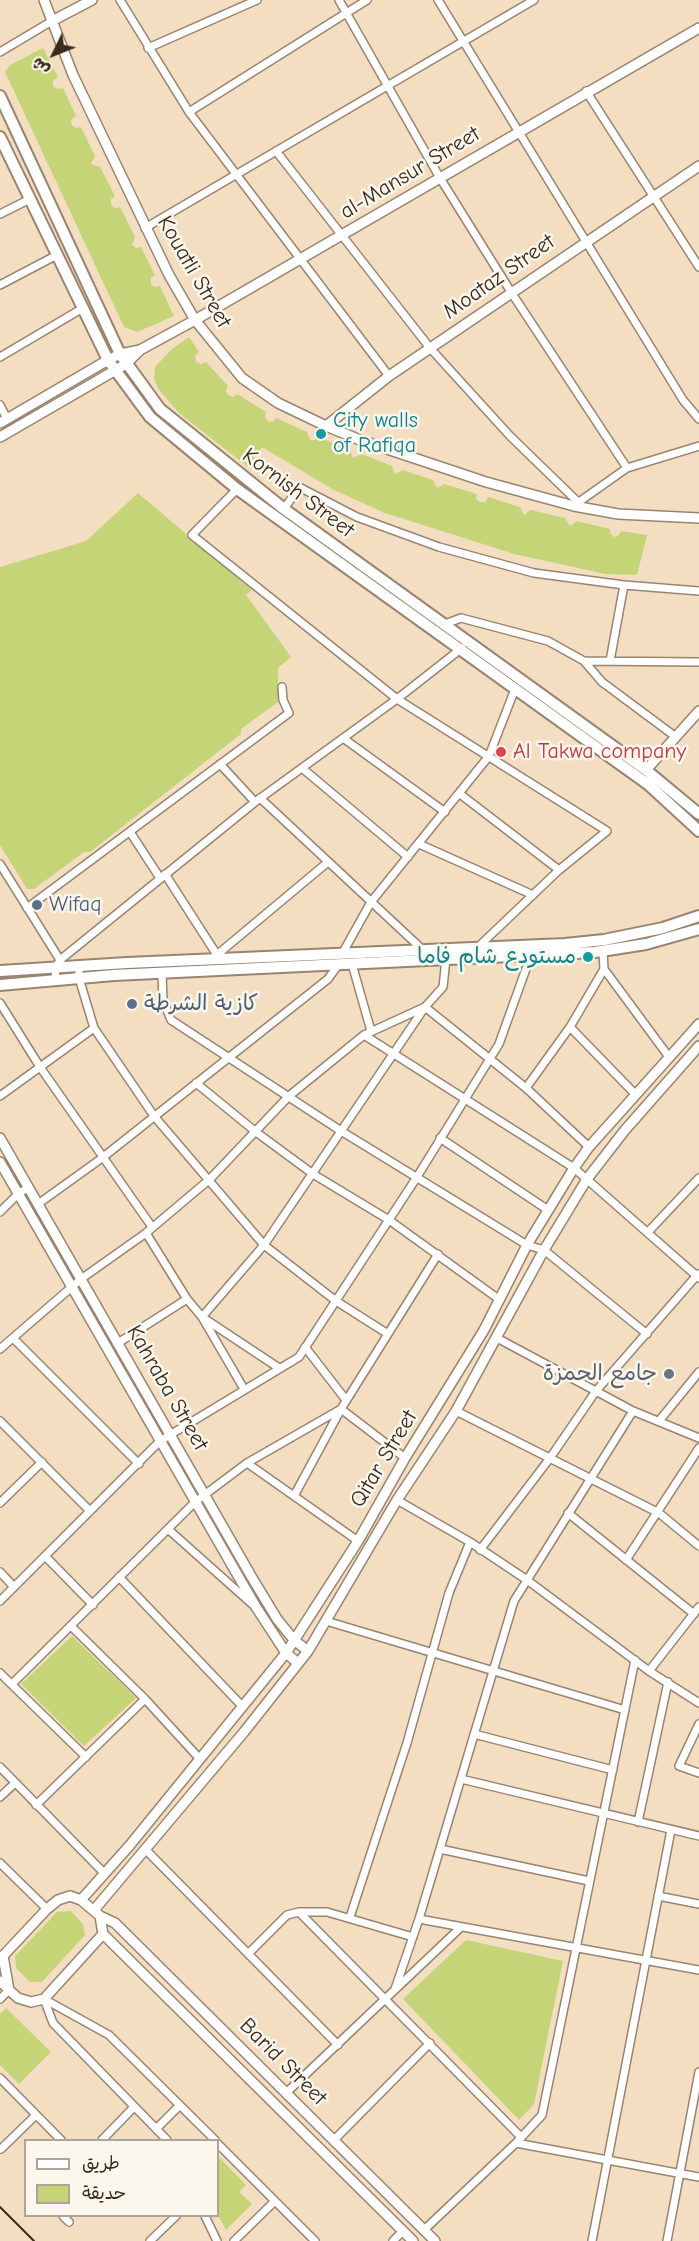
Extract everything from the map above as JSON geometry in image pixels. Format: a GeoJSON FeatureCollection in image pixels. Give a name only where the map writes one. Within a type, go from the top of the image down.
{"type":"FeatureCollection","features":[{"type":"Feature","properties":{"kind":"main road","name":"Kouatli Street"},"geometry":{"type":"LineString","coordinates":[[44,0],[73,75],[145,228],[195,320],[242,378],[278,403],[326,426],[443,468],[576,504],[649,518],[699,518]]}},
{"type":"Feature","properties":{"kind":"main road"},"geometry":{"type":"LineString","coordinates":[[52,21],[92,0]]}},
{"type":"Feature","properties":{"kind":"main road","name":"al-Mansur Street"},"geometry":{"type":"LineString","coordinates":[[0,437],[114,370],[123,359],[195,320],[586,91],[699,28]]}},
{"type":"Feature","properties":{"kind":"main road","name":"Kornish Street"},"geometry":{"type":"LineString","coordinates":[[0,96],[123,359],[160,409],[284,509],[445,624],[464,645],[515,689],[649,785],[699,831]]}},
{"type":"Feature","properties":{"kind":"main road","name":"Kornish Street"},"geometry":{"type":"LineString","coordinates":[[0,137],[108,360],[150,417],[237,489],[646,770],[699,814]]}},
{"type":"Feature","properties":{"kind":"main road","name":"Moataz Street"},"geometry":{"type":"LineString","coordinates":[[326,426],[389,376],[586,240],[699,166]]}},
{"type":"Feature","properties":{"kind":"main road","name":"al-Mansur Street"},"geometry":{"type":"LineString","coordinates":[[4,421],[108,360],[123,359]]}},
{"type":"Feature","properties":{"kind":"main road"},"geometry":{"type":"LineString","coordinates":[[646,770],[699,711]]}},
{"type":"Feature","properties":{"kind":"main road"},"geometry":{"type":"LineString","coordinates":[[0,985],[340,960],[424,951],[604,940],[663,928],[699,916]]}},
{"type":"Feature","properties":{"kind":"main road"},"geometry":{"type":"LineString","coordinates":[[0,971],[58,963],[79,966],[215,957],[340,960],[352,964],[603,951],[646,944],[699,928]]}},
{"type":"Feature","properties":{"kind":"main road","name":"Qitar Street"},"geometry":{"type":"LineString","coordinates":[[81,1900],[105,1874],[286,1653],[358,1541],[500,1300],[527,1245],[574,1168],[589,1147],[699,1024]]}},
{"type":"Feature","properties":{"kind":"main road","name":"Qitar Street"},"geometry":{"type":"LineString","coordinates":[[97,1913],[308,1651],[397,1500],[456,1411],[544,1250],[587,1179],[699,1046]]}},
{"type":"Feature","properties":{"kind":"main road"},"geometry":{"type":"LineString","coordinates":[[656,1073],[667,1083]]}},
{"type":"Feature","properties":{"kind":"main road","name":"Kahraba Street"},"geometry":{"type":"LineString","coordinates":[[0,1138],[251,1576],[294,1640],[308,1651]]}},
{"type":"Feature","properties":{"kind":"main road","name":"Kahraba Street"},"geometry":{"type":"LineString","coordinates":[[0,1162],[256,1608],[286,1653],[298,1664]]}},
{"type":"Feature","properties":{"kind":"main road"},"geometry":{"type":"LineString","coordinates":[[230,1722],[244,1732]]}},
{"type":"Feature","properties":{"kind":"main road"},"geometry":{"type":"LineString","coordinates":[[191,1768],[205,1778]]}},
{"type":"Feature","properties":{"kind":"main road"},"geometry":{"type":"LineString","coordinates":[[9,1990],[2,1956],[46,1909],[58,1900],[70,1896],[81,1900]]}},
{"type":"Feature","properties":{"kind":"main road","name":"Barid Street"},"geometry":{"type":"LineString","coordinates":[[81,1900],[97,1913],[115,1923],[435,2241]]}},
{"type":"Feature","properties":{"kind":"main road"},"geometry":{"type":"LineString","coordinates":[[0,1981],[18,1998],[31,2002],[44,1999],[103,1934],[97,1913]]}},
{"type":"Feature","properties":{"kind":"main road","name":"Barid Street"},"geometry":{"type":"LineString","coordinates":[[103,1934],[413,2241]]}},
{"type":"Feature","properties":{"kind":"street"},"geometry":{"type":"LineString","coordinates":[[120,0],[189,112],[389,376]]}},
{"type":"Feature","properties":{"kind":"street"},"geometry":{"type":"LineString","coordinates":[[148,48],[257,0]]}},
{"type":"Feature","properties":{"kind":"street"},"geometry":{"type":"LineString","coordinates":[[339,0],[440,178],[511,292],[627,468]]}},
{"type":"Feature","properties":{"kind":"street"},"geometry":{"type":"LineString","coordinates":[[189,112],[367,0]]}},
{"type":"Feature","properties":{"kind":"street"},"geometry":{"type":"LineString","coordinates":[[438,0],[462,43],[683,400],[699,419]]}},
{"type":"Feature","properties":{"kind":"street"},"geometry":{"type":"LineString","coordinates":[[145,228],[534,0]]}},
{"type":"Feature","properties":{"kind":"street"},"geometry":{"type":"LineString","coordinates":[[0,52],[52,21]]}},
{"type":"Feature","properties":{"kind":"street"},"geometry":{"type":"LineString","coordinates":[[586,91],[699,267]]}},
{"type":"Feature","properties":{"kind":"street"},"geometry":{"type":"LineString","coordinates":[[276,151],[430,348],[576,504],[627,468],[699,446]]}},
{"type":"Feature","properties":{"kind":"street"},"geometry":{"type":"LineString","coordinates":[[0,214],[30,199]]}},
{"type":"Feature","properties":{"kind":"street"},"geometry":{"type":"LineString","coordinates":[[0,285],[57,255]]}},
{"type":"Feature","properties":{"kind":"street"},"geometry":{"type":"LineString","coordinates":[[0,357],[83,308]]}},
{"type":"Feature","properties":{"kind":"street"},"geometry":{"type":"LineString","coordinates":[[0,405],[4,421]]}},
{"type":"Feature","properties":{"kind":"street"},"geometry":{"type":"LineString","coordinates":[[284,509],[299,487],[357,517],[439,547],[534,573],[624,585],[699,591]]}},
{"type":"Feature","properties":{"kind":"street"},"geometry":{"type":"LineString","coordinates":[[237,489],[192,535],[397,699],[606,831],[560,870],[477,948]]}},
{"type":"Feature","properties":{"kind":"street"},"geometry":{"type":"LineString","coordinates":[[610,661],[624,585]]}},
{"type":"Feature","properties":{"kind":"street"},"geometry":{"type":"LineString","coordinates":[[445,624],[461,618],[548,641],[584,662],[602,682],[676,737]]}},
{"type":"Feature","properties":{"kind":"street"},"geometry":{"type":"LineString","coordinates":[[58,963],[257,800],[397,699],[464,645]]}},
{"type":"Feature","properties":{"kind":"street"},"geometry":{"type":"LineString","coordinates":[[584,662],[699,662]]}},
{"type":"Feature","properties":{"kind":"street"},"geometry":{"type":"LineString","coordinates":[[27,908],[289,713],[283,700],[282,687]]}},
{"type":"Feature","properties":{"kind":"street"},"geometry":{"type":"LineString","coordinates":[[38,1204],[102,1158],[328,979],[371,902],[489,756],[515,689]]}},
{"type":"Feature","properties":{"kind":"street"},"geometry":{"type":"LineString","coordinates":[[344,738],[445,812]]}},
{"type":"Feature","properties":{"kind":"street"},"geometry":{"type":"LineString","coordinates":[[220,764],[424,951]]}},
{"type":"Feature","properties":{"kind":"street"},"geometry":{"type":"LineString","coordinates":[[302,768],[408,857]]}},
{"type":"Feature","properties":{"kind":"street"},"geometry":{"type":"LineString","coordinates":[[460,794],[560,870]]}},
{"type":"Feature","properties":{"kind":"street"},"geometry":{"type":"LineString","coordinates":[[130,832],[163,876],[215,957],[328,862]]}},
{"type":"Feature","properties":{"kind":"street"},"geometry":{"type":"LineString","coordinates":[[418,844],[533,895]]}},
{"type":"Feature","properties":{"kind":"street"},"geometry":{"type":"LineString","coordinates":[[0,864],[58,963],[56,980]]}},
{"type":"Feature","properties":{"kind":"street"},"geometry":{"type":"LineString","coordinates":[[603,951],[604,969],[669,1057]]}},
{"type":"Feature","properties":{"kind":"street"},"geometry":{"type":"LineString","coordinates":[[0,1601],[160,1441],[172,1436],[243,1389],[299,1357],[417,1177],[499,1044],[531,955]]}},
{"type":"Feature","properties":{"kind":"street"},"geometry":{"type":"LineString","coordinates":[[202,1317],[264,1245],[425,1007],[442,987],[446,959]]}},
{"type":"Feature","properties":{"kind":"street"},"geometry":{"type":"LineString","coordinates":[[352,964],[367,1033],[574,1168],[698,1276],[596,1391],[550,1458],[480,1550]]}},
{"type":"Feature","properties":{"kind":"street"},"geometry":{"type":"LineString","coordinates":[[79,966],[79,978],[94,1028],[154,1116],[264,1245],[336,1301],[388,1334]]}},
{"type":"Feature","properties":{"kind":"street"},"geometry":{"type":"LineString","coordinates":[[526,1088],[570,1027],[604,969]]}},
{"type":"Feature","properties":{"kind":"street"},"geometry":{"type":"LineString","coordinates":[[162,973],[163,1000],[171,1020],[226,1059],[289,1096],[341,1131],[527,1245],[544,1250],[647,1334]]}},
{"type":"Feature","properties":{"kind":"street"},"geometry":{"type":"LineString","coordinates":[[0,1003],[40,1067],[152,1227]]}},
{"type":"Feature","properties":{"kind":"street"},"geometry":{"type":"LineString","coordinates":[[425,1007],[526,1088],[589,1147]]}},
{"type":"Feature","properties":{"kind":"street"},"geometry":{"type":"LineString","coordinates":[[0,1349],[81,1279],[146,1233],[210,1179],[289,1096],[367,1033],[425,1007]]}},
{"type":"Feature","properties":{"kind":"street"},"geometry":{"type":"LineString","coordinates":[[570,1027],[636,1095]]}},
{"type":"Feature","properties":{"kind":"street"},"geometry":{"type":"LineString","coordinates":[[0,1096],[94,1028]]}},
{"type":"Feature","properties":{"kind":"street"},"geometry":{"type":"LineString","coordinates":[[196,1083],[256,1132],[314,1174],[389,1220],[500,1300]]}},
{"type":"Feature","properties":{"kind":"street"},"geometry":{"type":"LineString","coordinates":[[440,1138],[548,1210]]}},
{"type":"Feature","properties":{"kind":"street"},"geometry":{"type":"LineString","coordinates":[[648,1232],[699,1178]]}},
{"type":"Feature","properties":{"kind":"street"},"geometry":{"type":"LineString","coordinates":[[0,1212],[19,1193],[28,1188]]}},
{"type":"Feature","properties":{"kind":"street"},"geometry":{"type":"LineString","coordinates":[[146,1233],[187,1299],[202,1317],[243,1389]]}},
{"type":"Feature","properties":{"kind":"street"},"geometry":{"type":"LineString","coordinates":[[294,1496],[346,1400],[438,1254]]}},
{"type":"Feature","properties":{"kind":"street"},"geometry":{"type":"LineString","coordinates":[[118,1343],[187,1299]]}},
{"type":"Feature","properties":{"kind":"street"},"geometry":{"type":"LineString","coordinates":[[202,1317],[279,1368]]}},
{"type":"Feature","properties":{"kind":"street"},"geometry":{"type":"LineString","coordinates":[[13,1338],[139,1464]]}},
{"type":"Feature","properties":{"kind":"street"},"geometry":{"type":"LineString","coordinates":[[497,1338],[633,1411],[699,1438]]}},
{"type":"Feature","properties":{"kind":"street"},"geometry":{"type":"LineString","coordinates":[[306,1347],[346,1400]]}},
{"type":"Feature","properties":{"kind":"street"},"geometry":{"type":"LineString","coordinates":[[659,1421],[699,1372]]}},
{"type":"Feature","properties":{"kind":"street"},"geometry":{"type":"LineString","coordinates":[[341,1409],[405,1458]]}},
{"type":"Feature","properties":{"kind":"street"},"geometry":{"type":"LineString","coordinates":[[12,1684],[195,1502],[206,1496],[247,1463],[341,1409]]}},
{"type":"Feature","properties":{"kind":"street"},"geometry":{"type":"LineString","coordinates":[[456,1411],[659,1513],[699,1546]]}},
{"type":"Feature","properties":{"kind":"street"},"geometry":{"type":"LineString","coordinates":[[395,1989],[419,1919],[514,1601],[633,1411]]}},
{"type":"Feature","properties":{"kind":"street"},"geometry":{"type":"LineString","coordinates":[[0,1421],[90,1511]]}},
{"type":"Feature","properties":{"kind":"street"},"geometry":{"type":"LineString","coordinates":[[626,1560],[659,1513],[699,1448]]}},
{"type":"Feature","properties":{"kind":"street"},"geometry":{"type":"LineString","coordinates":[[0,1503],[42,1462]]}},
{"type":"Feature","properties":{"kind":"street"},"geometry":{"type":"LineString","coordinates":[[247,1463],[358,1541]]}},
{"type":"Feature","properties":{"kind":"street"},"geometry":{"type":"LineString","coordinates":[[397,1500],[470,1542],[527,1580],[649,1671],[699,1703]]}},
{"type":"Feature","properties":{"kind":"street"},"geometry":{"type":"LineString","coordinates":[[568,1513],[694,1614]]}},
{"type":"Feature","properties":{"kind":"street"},"geometry":{"type":"LineString","coordinates":[[169,1530],[256,1608]]}},
{"type":"Feature","properties":{"kind":"street"},"geometry":{"type":"LineString","coordinates":[[350,1917],[433,1653],[449,1593],[470,1542]]}},
{"type":"Feature","properties":{"kind":"street"},"geometry":{"type":"LineString","coordinates":[[45,1556],[93,1605]]}},
{"type":"Feature","properties":{"kind":"street"},"geometry":{"type":"LineString","coordinates":[[0,1572],[14,1587]]}},
{"type":"Feature","properties":{"kind":"street"},"geometry":{"type":"LineString","coordinates":[[120,1577],[243,1707]]}},
{"type":"Feature","properties":{"kind":"street"},"geometry":{"type":"LineString","coordinates":[[649,1671],[699,1607]]}},
{"type":"Feature","properties":{"kind":"street"},"geometry":{"type":"LineString","coordinates":[[326,1621],[625,1710]]}},
{"type":"Feature","properties":{"kind":"street"},"geometry":{"type":"LineString","coordinates":[[72,1626],[146,1699],[199,1758]]}},
{"type":"Feature","properties":{"kind":"street"},"geometry":{"type":"LineString","coordinates":[[424,2230],[519,2140],[542,2115],[635,1660]]}},
{"type":"Feature","properties":{"kind":"street"},"geometry":{"type":"LineString","coordinates":[[0,1673],[86,1757]]}},
{"type":"Feature","properties":{"kind":"street"},"geometry":{"type":"LineString","coordinates":[[638,1822],[668,1682]]}},
{"type":"Feature","properties":{"kind":"street"},"geometry":{"type":"LineString","coordinates":[[36,1804],[146,1699]]}},
{"type":"Feature","properties":{"kind":"street"},"geometry":{"type":"LineString","coordinates":[[699,1724],[679,1766],[699,1773]]}},
{"type":"Feature","properties":{"kind":"street"},"geometry":{"type":"LineString","coordinates":[[474,1734],[613,1770]]}},
{"type":"Feature","properties":{"kind":"street"},"geometry":{"type":"LineString","coordinates":[[0,1767],[105,1874]]}},
{"type":"Feature","properties":{"kind":"street"},"geometry":{"type":"LineString","coordinates":[[461,1779],[699,1836]]}},
{"type":"Feature","properties":{"kind":"street"},"geometry":{"type":"LineString","coordinates":[[0,1797],[15,1783]]}},
{"type":"Feature","properties":{"kind":"street"},"geometry":{"type":"LineString","coordinates":[[592,2241],[671,1830]]}},
{"type":"Feature","properties":{"kind":"street"},"geometry":{"type":"LineString","coordinates":[[440,1849],[589,1881]]}},
{"type":"Feature","properties":{"kind":"street"},"geometry":{"type":"LineString","coordinates":[[146,1850],[338,2045]]}},
{"type":"Feature","properties":{"kind":"street"},"geometry":{"type":"LineString","coordinates":[[0,1863],[46,1909]]}},
{"type":"Feature","properties":{"kind":"street"},"geometry":{"type":"LineString","coordinates":[[658,1896],[699,1904]]}},
{"type":"Feature","properties":{"kind":"street"},"geometry":{"type":"LineString","coordinates":[[299,1912],[383,2000],[430,2043],[519,2140],[699,2177]]}},
{"type":"Feature","properties":{"kind":"street"},"geometry":{"type":"LineString","coordinates":[[249,1953],[287,1914],[299,1912],[327,1912],[350,1917],[413,1937]]}},
{"type":"Feature","properties":{"kind":"street"},"geometry":{"type":"LineString","coordinates":[[419,1919],[699,1971]]}},
{"type":"Feature","properties":{"kind":"street"},"geometry":{"type":"LineString","coordinates":[[286,2093],[460,1928]]}},
{"type":"Feature","properties":{"kind":"street"},"geometry":{"type":"LineString","coordinates":[[0,1999],[9,1990]]}},
{"type":"Feature","properties":{"kind":"street"},"geometry":{"type":"LineString","coordinates":[[44,1999],[109,2035],[213,2139]]}},
{"type":"Feature","properties":{"kind":"street"},"geometry":{"type":"LineString","coordinates":[[44,1999],[53,2023],[166,2139]]}},
{"type":"Feature","properties":{"kind":"street"},"geometry":{"type":"LineString","coordinates":[[334,2140],[430,2043]]}},
{"type":"Feature","properties":{"kind":"street"},"geometry":{"type":"LineString","coordinates":[[667,2241],[696,2104],[699,2072]]}},
{"type":"Feature","properties":{"kind":"street"},"geometry":{"type":"LineString","coordinates":[[0,2078],[60,2139]]}},
{"type":"Feature","properties":{"kind":"street"},"geometry":{"type":"LineString","coordinates":[[156,2129],[180,2105]]}},
{"type":"Feature","properties":{"kind":"street"},"geometry":{"type":"LineString","coordinates":[[103,2139],[134,2107]]}},
{"type":"Feature","properties":{"kind":"street"},"geometry":{"type":"LineString","coordinates":[[1,2149],[36,2115]]}},
{"type":"Feature","properties":{"kind":"street"},"geometry":{"type":"LineString","coordinates":[[219,2145],[315,2241]]}},
{"type":"Feature","properties":{"kind":"street"},"geometry":{"type":"LineString","coordinates":[[234,2241],[274,2202]]}},
{"type":"Feature","properties":{"kind":"street"},"geometry":{"type":"LineString","coordinates":[[64,2217],[69,2222]]}},
{"type":"Feature","properties":{"kind":"street"},"geometry":{"type":"LineString","coordinates":[[150,2241],[175,2217]]}},
{"type":"Feature","properties":{"kind":"street"},"geometry":{"type":"LineString","coordinates":[[205,2217],[217,2241]]}},
{"type":"Feature","properties":{"kind":"street"},"geometry":{"type":"LineString","coordinates":[[393,2241],[403,2231]]}},
{"type":"Feature","properties":{"kind":"green space"},"geometry":{"type":"Polygon","coordinates":[[[43,48],[58,77],[53,81],[53,86],[57,89],[63,88],[76,116],[71,120],[72,125],[76,128],[81,127],[95,156],[91,164],[100,167],[115,196],[111,199],[111,205],[115,208],[120,207],[135,237],[132,245],[136,248],[141,247],[155,275],[151,278],[151,284],[155,287],[160,286],[174,316],[137,332],[124,327],[5,72],[10,65],[43,48]]]}},
{"type":"Feature","properties":{"kind":"green space"},"geometry":{"type":"Polygon","coordinates":[[[189,337],[199,352],[195,356],[196,362],[201,364],[206,362],[228,386],[226,391],[228,395],[233,397],[237,394],[266,412],[265,417],[268,421],[273,422],[276,418],[307,432],[310,440],[318,437],[350,450],[353,458],[362,454],[392,466],[395,474],[403,470],[433,480],[437,488],[444,484],[477,494],[476,499],[480,502],[485,502],[488,497],[520,507],[524,515],[531,510],[565,518],[570,526],[577,521],[610,529],[614,537],[621,531],[647,535],[637,575],[605,574],[514,554],[385,513],[334,490],[262,447],[248,467],[179,413],[159,390],[154,379],[155,367],[172,349],[189,337]]]}},
{"type":"Feature","properties":{"kind":"green space"},"geometry":{"type":"Polygon","coordinates":[[[138,493],[252,590],[246,595],[291,657],[278,668],[278,702],[241,729],[241,734],[90,852],[84,852],[34,889],[27,889],[0,845],[0,567],[86,541],[138,493]]]}},
{"type":"Feature","properties":{"kind":"green space"},"geometry":{"type":"Polygon","coordinates":[[[72,1636],[136,1698],[84,1746],[21,1684],[72,1636]]]}},
{"type":"Feature","properties":{"kind":"green space"},"geometry":{"type":"Polygon","coordinates":[[[71,1911],[83,1924],[85,1935],[42,1982],[30,1982],[16,1968],[15,1956],[57,1912],[71,1911]]]}},
{"type":"Feature","properties":{"kind":"green space"},"geometry":{"type":"Polygon","coordinates":[[[466,1940],[563,1961],[534,2104],[519,2120],[403,1999],[466,1940]]]}},
{"type":"Feature","properties":{"kind":"green space"},"geometry":{"type":"Polygon","coordinates":[[[6,2008],[51,2052],[19,2084],[0,2065],[0,2014],[6,2008]]]}},
{"type":"Feature","properties":{"kind":"green space"},"geometry":{"type":"Polygon","coordinates":[[[219,2157],[246,2185],[239,2192],[252,2204],[226,2230],[219,2217],[219,2157]]]}},
{"type":"Feature","properties":{"kind":"railway"},"geometry":{"type":"LineString","coordinates":[[0,2207],[34,2241]]}},
{"type":"Feature","properties":{"kind":"place","name":"City walls of Rafiqa"},"geometry":{"type":"Point","coordinates":[321,434]}},
{"type":"Feature","properties":{"kind":"place","name":"Al Takwa company"},"geometry":{"type":"Point","coordinates":[501,752]}},
{"type":"Feature","properties":{"kind":"place","name":"Wifaq"},"geometry":{"type":"Point","coordinates":[37,905]}},
{"type":"Feature","properties":{"kind":"place","name":"مستودع شام فاما"},"geometry":{"type":"Point","coordinates":[588,957]}},
{"type":"Feature","properties":{"kind":"place","name":"كازية الشرطة"},"geometry":{"type":"Point","coordinates":[132,1004]}},
{"type":"Feature","properties":{"kind":"place","name":"جامع الحمزة"},"geometry":{"type":"Point","coordinates":[669,1374]}}]}
